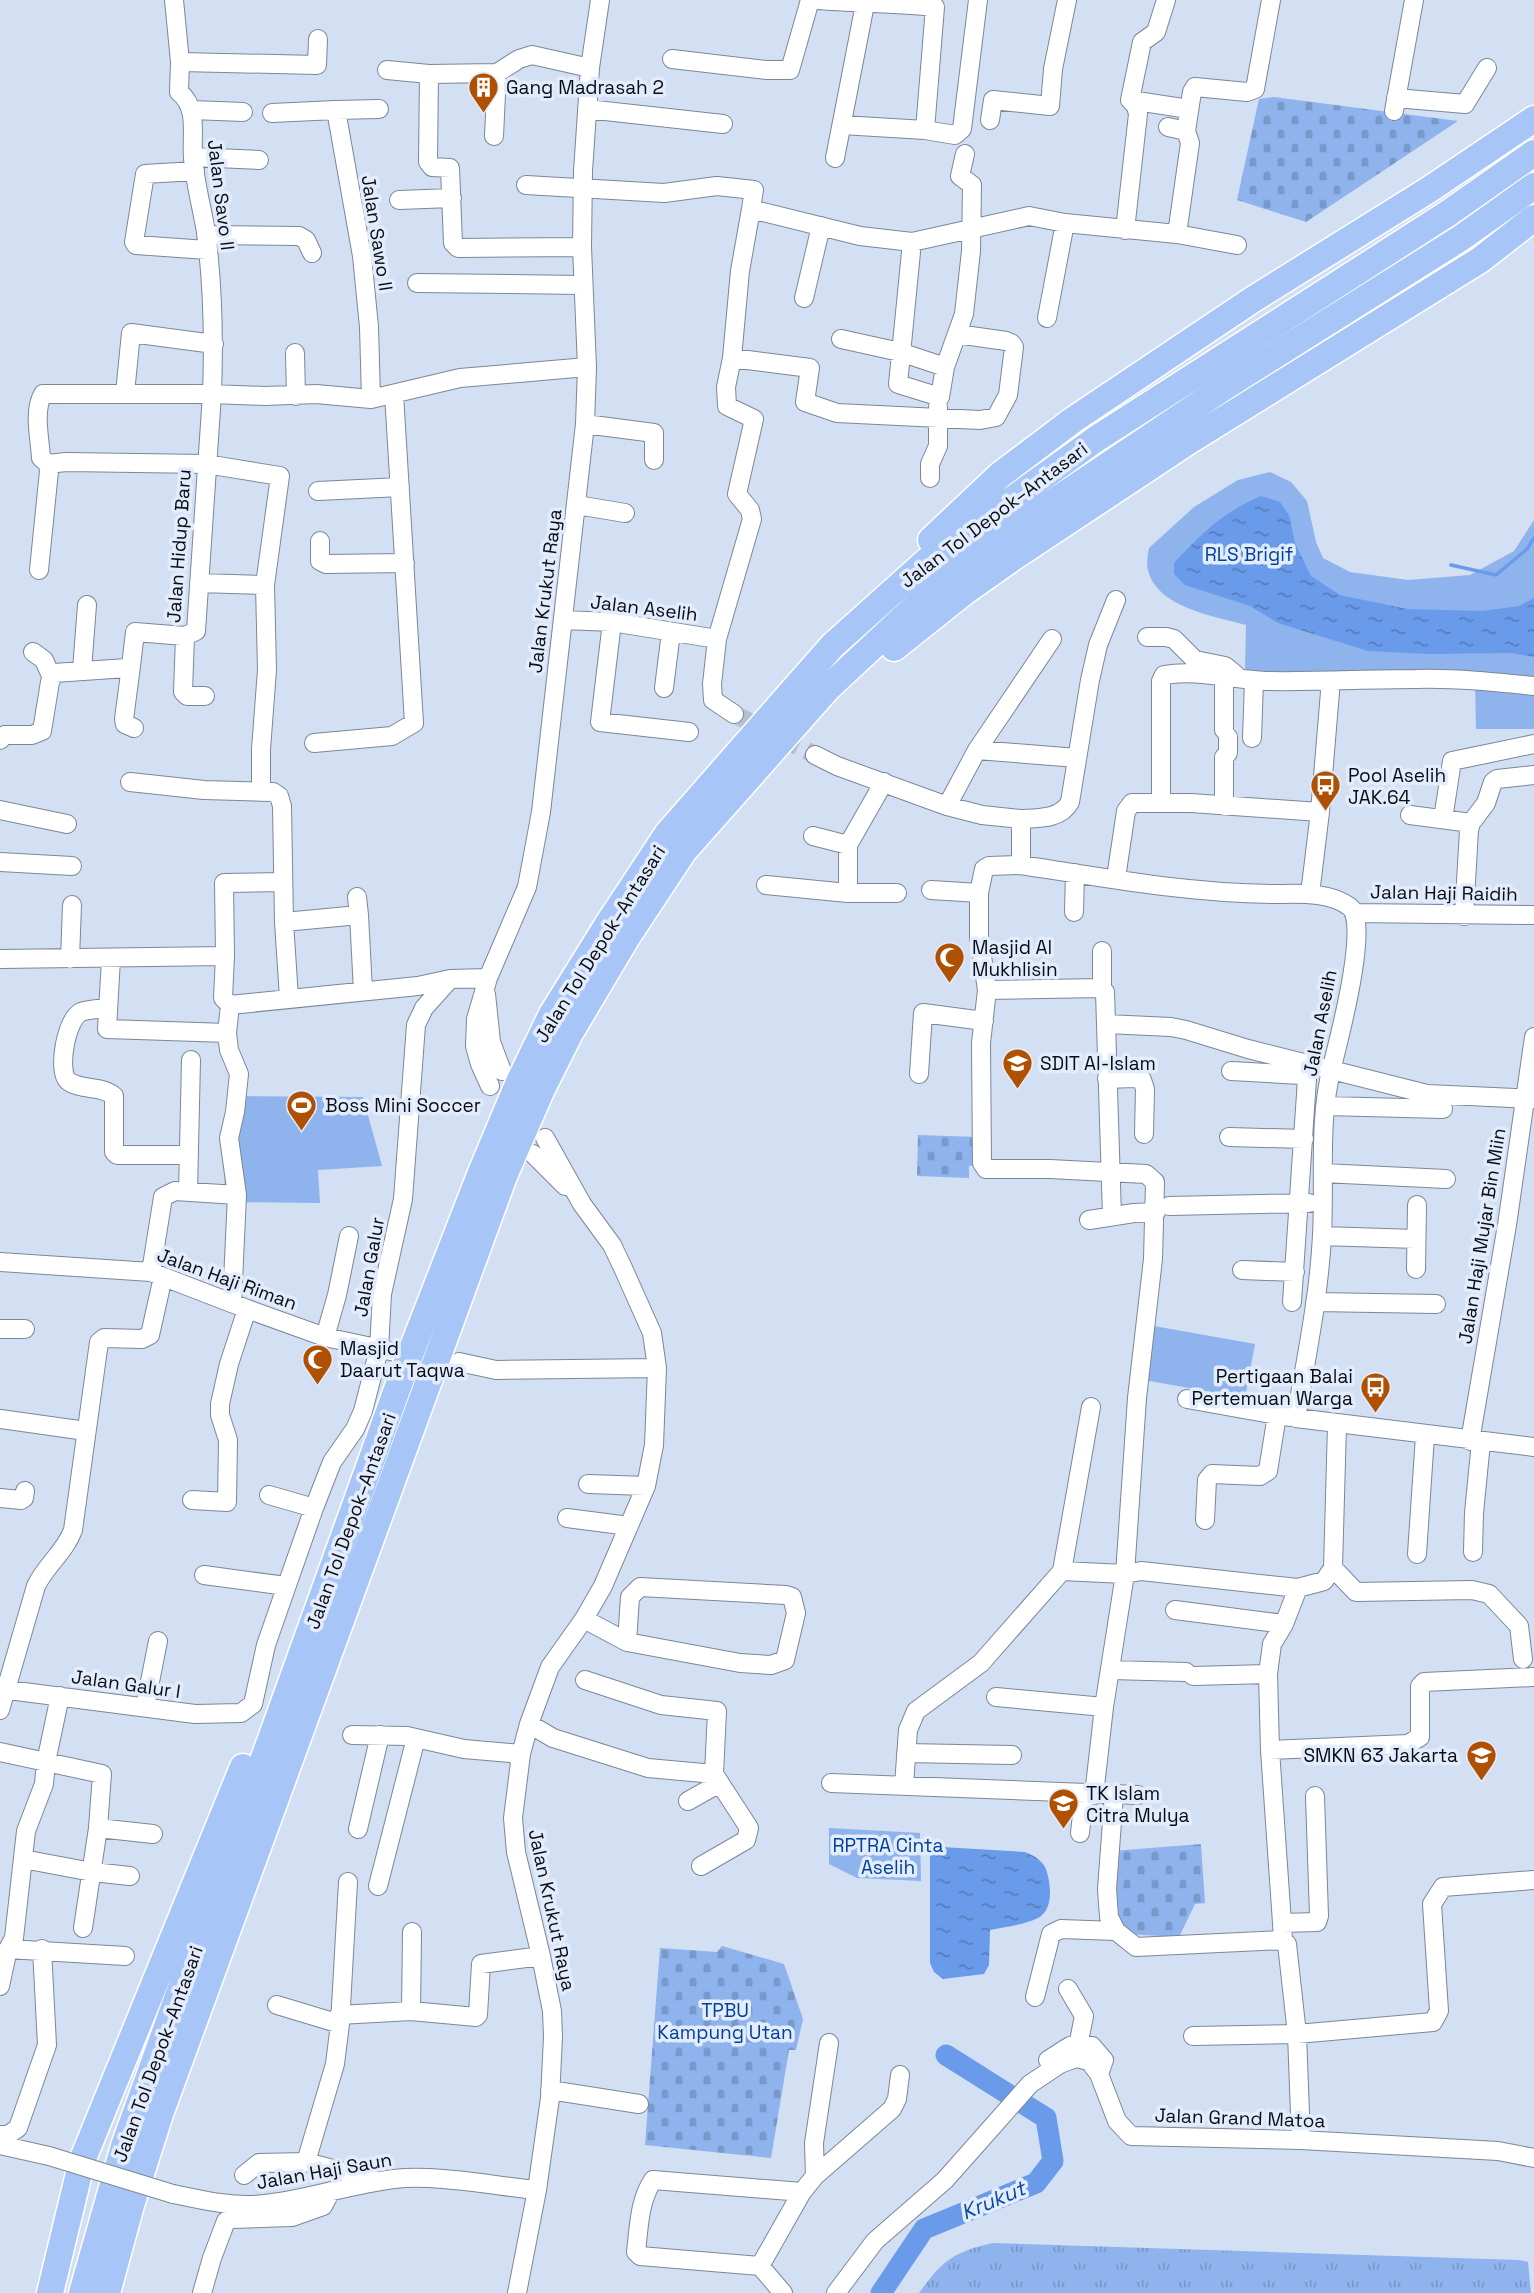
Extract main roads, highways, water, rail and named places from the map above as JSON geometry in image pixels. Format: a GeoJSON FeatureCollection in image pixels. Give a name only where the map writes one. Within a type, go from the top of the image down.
{"type":"FeatureCollection","features":[{"type":"Feature","properties":{"kind":"highway"},"geometry":{"type":"LineString","coordinates":[[832,646],[896,572],[1000,475],[1063,428],[1252,300],[1430,189],[1534,119]]}},
{"type":"Feature","properties":{"kind":"highway","name":"Jalan Tol Depok–Antasari"},"geometry":{"type":"LineString","coordinates":[[82,2293],[124,2146],[404,1370],[481,1170],[552,1014],[668,833],[832,646],[928,560],[1096,439],[1447,214],[1534,153]]}},
{"type":"Feature","properties":{"kind":"highway","name":"Jalan Tol Depok–Antasari"},"geometry":{"type":"LineString","coordinates":[[107,2293],[131,2205],[165,2101],[504,1176],[570,1033],[683,852],[828,688],[947,578],[998,539],[1226,386],[1461,238],[1534,186]]}},
{"type":"Feature","properties":{"kind":"highway"},"geometry":{"type":"LineString","coordinates":[[828,688],[872,665],[963,593],[1142,472],[1480,260],[1534,218]]}},
{"type":"Feature","properties":{"kind":"highway"},"geometry":{"type":"LineString","coordinates":[[50,2293],[82,2161],[253,1745],[308,1640]]}},
{"type":"Feature","properties":{"kind":"highway"},"geometry":{"type":"LineString","coordinates":[[123,2293],[131,2205]]}},
{"type":"Feature","properties":{"kind":"water"},"geometry":{"type":"Polygon","coordinates":[[[1261,496],[1280,502],[1289,515],[1295,543],[1311,576],[1340,595],[1407,609],[1483,611],[1519,606],[1534,598],[1534,657],[1511,653],[1429,654],[1368,651],[1278,623],[1250,606],[1185,585],[1174,574],[1174,563],[1214,524],[1235,509],[1261,496]]]}},
{"type":"Feature","properties":{"kind":"water"},"geometry":{"type":"Polygon","coordinates":[[[942,1847],[1025,1852],[1037,1858],[1046,1869],[1050,1889],[1047,1909],[1038,1918],[990,1930],[989,1965],[984,1974],[943,1979],[934,1972],[930,1963],[930,1855],[934,1849],[942,1847]]]}},
{"type":"Feature","properties":{"kind":"waterway"},"geometry":{"type":"LineString","coordinates":[[1451,565],[1496,575],[1527,549],[1534,538]]}},
{"type":"Feature","properties":{"kind":"waterway","name":"Krukut"},"geometry":{"type":"LineString","coordinates":[[881,2293],[924,2229],[1036,2183],[1053,2161],[1046,2118],[946,2055]]}},
{"type":"Feature","properties":{"kind":"tunnel"},"geometry":{"type":"LineString","coordinates":[[734,714],[815,755]]}},
{"type":"Feature","properties":{"kind":"place","name":"Gang Madrasah 2"},"geometry":{"type":"Point","coordinates":[483,114]}},
{"type":"Feature","properties":{"kind":"place","name":"Pool Aselih JAK.64"},"geometry":{"type":"Point","coordinates":[1325,813]}},
{"type":"Feature","properties":{"kind":"place","name":"Masjid Al Mukhlisin"},"geometry":{"type":"Point","coordinates":[949,985]}},
{"type":"Feature","properties":{"kind":"place","name":"SDIT Al-Islam"},"geometry":{"type":"Point","coordinates":[1017,1090]}},
{"type":"Feature","properties":{"kind":"place","name":"Boss Mini Soccer"},"geometry":{"type":"Point","coordinates":[302,1132]}},
{"type":"Feature","properties":{"kind":"place","name":"Masjid Daarut Taqwa"},"geometry":{"type":"Point","coordinates":[317,1386]}},
{"type":"Feature","properties":{"kind":"place","name":"Pertigaan Balai Pertemuan Warga"},"geometry":{"type":"Point","coordinates":[1376,1414]}},
{"type":"Feature","properties":{"kind":"place","name":"SMKN 63 Jakarta"},"geometry":{"type":"Point","coordinates":[1481,1782]}},
{"type":"Feature","properties":{"kind":"place","name":"TK Islam Citra Mulya"},"geometry":{"type":"Point","coordinates":[1063,1831]}},
{"type":"Feature","properties":{"kind":"park label","name":"RLS Brigif"},"geometry":{"type":"Point","coordinates":[1249,554]}},
{"type":"Feature","properties":{"kind":"park label","name":"RPTRA Cinta Aselih"},"geometry":{"type":"Point","coordinates":[888,1856]}},
{"type":"Feature","properties":{"kind":"park label","name":"TPBU Kampung Utan"},"geometry":{"type":"Point","coordinates":[725,2021]}}]}
